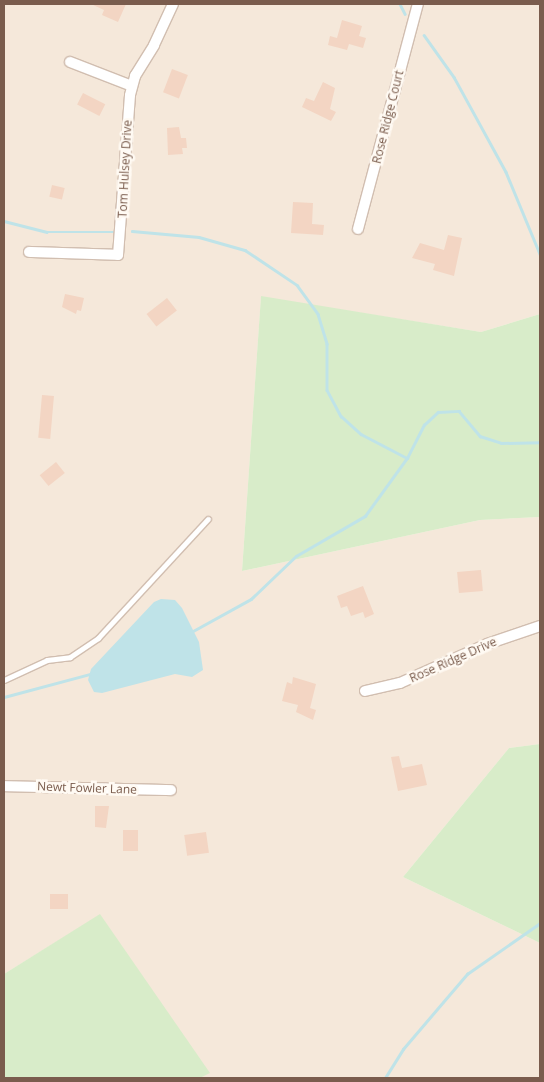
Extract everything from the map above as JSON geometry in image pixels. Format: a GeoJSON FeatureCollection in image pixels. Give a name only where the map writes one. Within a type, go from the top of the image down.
{"type":"FeatureCollection","features":[{"type":"Feature","properties":{"kind":"street","name":"Tom Hulsey Drive"},"geometry":{"type":"LineString","coordinates":[[29,252],[118,255],[132,86],[173,4]]}},
{"type":"Feature","properties":{"kind":"street","name":"Rose Ridge Court"},"geometry":{"type":"LineString","coordinates":[[358,229],[418,4]]}},
{"type":"Feature","properties":{"kind":"street"},"geometry":{"type":"LineString","coordinates":[[70,62],[132,86]]}},
{"type":"Feature","properties":{"kind":"street","name":"Rose Ridge Drive"},"geometry":{"type":"LineString","coordinates":[[365,691],[400,683],[487,644],[540,626]]}},
{"type":"Feature","properties":{"kind":"street","name":"Newt Fowler Lane"},"geometry":{"type":"LineString","coordinates":[[4,786],[171,790]]}},
{"type":"Feature","properties":{"kind":"lane"},"geometry":{"type":"LineString","coordinates":[[4,680],[47,660],[70,657],[98,638],[208,519]]}},
{"type":"Feature","properties":{"kind":"shaded area"},"geometry":{"type":"Polygon","coordinates":[[[4,4],[540,4],[540,314],[481,332],[261,297],[242,571],[480,520],[540,517],[540,744],[509,748],[403,877],[540,943],[540,1078],[200,1078],[209,1073],[100,915],[4,974],[4,4]]]}},
{"type":"Feature","properties":{"kind":"green space"},"geometry":{"type":"Polygon","coordinates":[[[261,296],[481,332],[540,314],[540,517],[480,520],[242,571],[261,296]]]}},
{"type":"Feature","properties":{"kind":"green space"},"geometry":{"type":"Polygon","coordinates":[[[540,744],[540,943],[403,877],[509,748],[540,744]]]}},
{"type":"Feature","properties":{"kind":"green space"},"geometry":{"type":"Polygon","coordinates":[[[100,914],[210,1073],[200,1078],[4,1078],[4,974],[100,914]]]}},
{"type":"Feature","properties":{"kind":"water"},"geometry":{"type":"Polygon","coordinates":[[[161,599],[175,600],[182,608],[199,642],[203,670],[192,677],[175,674],[102,693],[94,692],[88,680],[91,669],[154,602],[161,599]]]}},
{"type":"Feature","properties":{"kind":"building"},"geometry":{"type":"Polygon","coordinates":[[[91,4],[126,4],[118,22],[102,15],[104,10],[91,4]]]}},
{"type":"Feature","properties":{"kind":"building"},"geometry":{"type":"Polygon","coordinates":[[[342,20],[362,26],[359,36],[366,38],[363,48],[349,44],[347,50],[328,45],[330,36],[337,38],[342,20]]]}},
{"type":"Feature","properties":{"kind":"building"},"geometry":{"type":"Polygon","coordinates":[[[172,69],[188,75],[179,98],[163,92],[172,69]]]}},
{"type":"Feature","properties":{"kind":"building"},"geometry":{"type":"Polygon","coordinates":[[[323,82],[335,88],[330,109],[336,112],[331,121],[302,107],[306,98],[314,101],[323,82]]]}},
{"type":"Feature","properties":{"kind":"building"},"geometry":{"type":"Polygon","coordinates":[[[83,93],[105,104],[99,116],[77,105],[83,93]]]}},
{"type":"Feature","properties":{"kind":"building"},"geometry":{"type":"Polygon","coordinates":[[[179,127],[181,138],[186,138],[187,148],[182,148],[183,154],[168,155],[167,128],[179,127]]]}},
{"type":"Feature","properties":{"kind":"building"},"geometry":{"type":"Polygon","coordinates":[[[52,185],[65,188],[62,200],[49,197],[52,185]]]}},
{"type":"Feature","properties":{"kind":"building"},"geometry":{"type":"Polygon","coordinates":[[[293,202],[313,203],[312,224],[324,225],[323,235],[291,233],[293,202]]]}},
{"type":"Feature","properties":{"kind":"building"},"geometry":{"type":"Polygon","coordinates":[[[448,235],[462,238],[454,276],[433,270],[435,264],[412,258],[420,243],[444,250],[448,235]]]}},
{"type":"Feature","properties":{"kind":"building"},"geometry":{"type":"Polygon","coordinates":[[[65,294],[84,298],[81,311],[77,310],[76,314],[62,307],[65,294]]]}},
{"type":"Feature","properties":{"kind":"building"},"geometry":{"type":"Polygon","coordinates":[[[167,298],[177,311],[156,327],[147,314],[167,298]]]}},
{"type":"Feature","properties":{"kind":"building"},"geometry":{"type":"Polygon","coordinates":[[[42,395],[54,396],[50,439],[38,438],[42,395]]]}},
{"type":"Feature","properties":{"kind":"building"},"geometry":{"type":"Polygon","coordinates":[[[56,462],[65,473],[48,486],[40,475],[56,462]]]}},
{"type":"Feature","properties":{"kind":"building"},"geometry":{"type":"Polygon","coordinates":[[[481,570],[483,591],[459,593],[457,572],[481,570]]]}},
{"type":"Feature","properties":{"kind":"building"},"geometry":{"type":"Polygon","coordinates":[[[363,586],[374,614],[365,618],[363,612],[351,616],[347,606],[341,608],[337,596],[363,586]]]}},
{"type":"Feature","properties":{"kind":"building"},"geometry":{"type":"Polygon","coordinates":[[[293,677],[316,684],[310,708],[316,710],[313,720],[296,712],[298,705],[282,701],[287,682],[292,684],[293,677]]]}},
{"type":"Feature","properties":{"kind":"building"},"geometry":{"type":"Polygon","coordinates":[[[399,756],[402,768],[422,764],[427,785],[398,791],[391,757],[399,756]]]}},
{"type":"Feature","properties":{"kind":"building"},"geometry":{"type":"Polygon","coordinates":[[[95,806],[109,806],[106,828],[95,827],[95,806]]]}},
{"type":"Feature","properties":{"kind":"building"},"geometry":{"type":"Polygon","coordinates":[[[123,830],[138,830],[138,851],[123,851],[123,830]]]}},
{"type":"Feature","properties":{"kind":"building"},"geometry":{"type":"Polygon","coordinates":[[[206,832],[209,853],[187,856],[184,835],[206,832]]]}},
{"type":"Feature","properties":{"kind":"building"},"geometry":{"type":"Polygon","coordinates":[[[50,894],[68,894],[68,909],[50,909],[50,894]]]}},
{"type":"Feature","properties":{"kind":"waterway"},"geometry":{"type":"LineString","coordinates":[[400,4],[405,14]]}},
{"type":"Feature","properties":{"kind":"waterway"},"geometry":{"type":"LineString","coordinates":[[424,35],[454,77],[506,172],[540,254]]}},
{"type":"Feature","properties":{"kind":"waterway"},"geometry":{"type":"LineString","coordinates":[[4,221],[47,232],[113,232]]}},
{"type":"Feature","properties":{"kind":"waterway"},"geometry":{"type":"LineString","coordinates":[[132,231],[199,237],[245,250],[297,285],[318,314],[327,344],[327,390],[341,416],[361,434],[407,458]]}},
{"type":"Feature","properties":{"kind":"waterway"},"geometry":{"type":"LineString","coordinates":[[193,631],[251,599],[296,556],[365,516],[407,458],[424,425],[438,412],[459,411],[480,436],[501,443],[540,442]]}},
{"type":"Feature","properties":{"kind":"waterway"},"geometry":{"type":"LineString","coordinates":[[4,697],[90,674]]}},
{"type":"Feature","properties":{"kind":"waterway"},"geometry":{"type":"LineString","coordinates":[[385,1078],[403,1049],[467,974],[540,923]]}}]}
